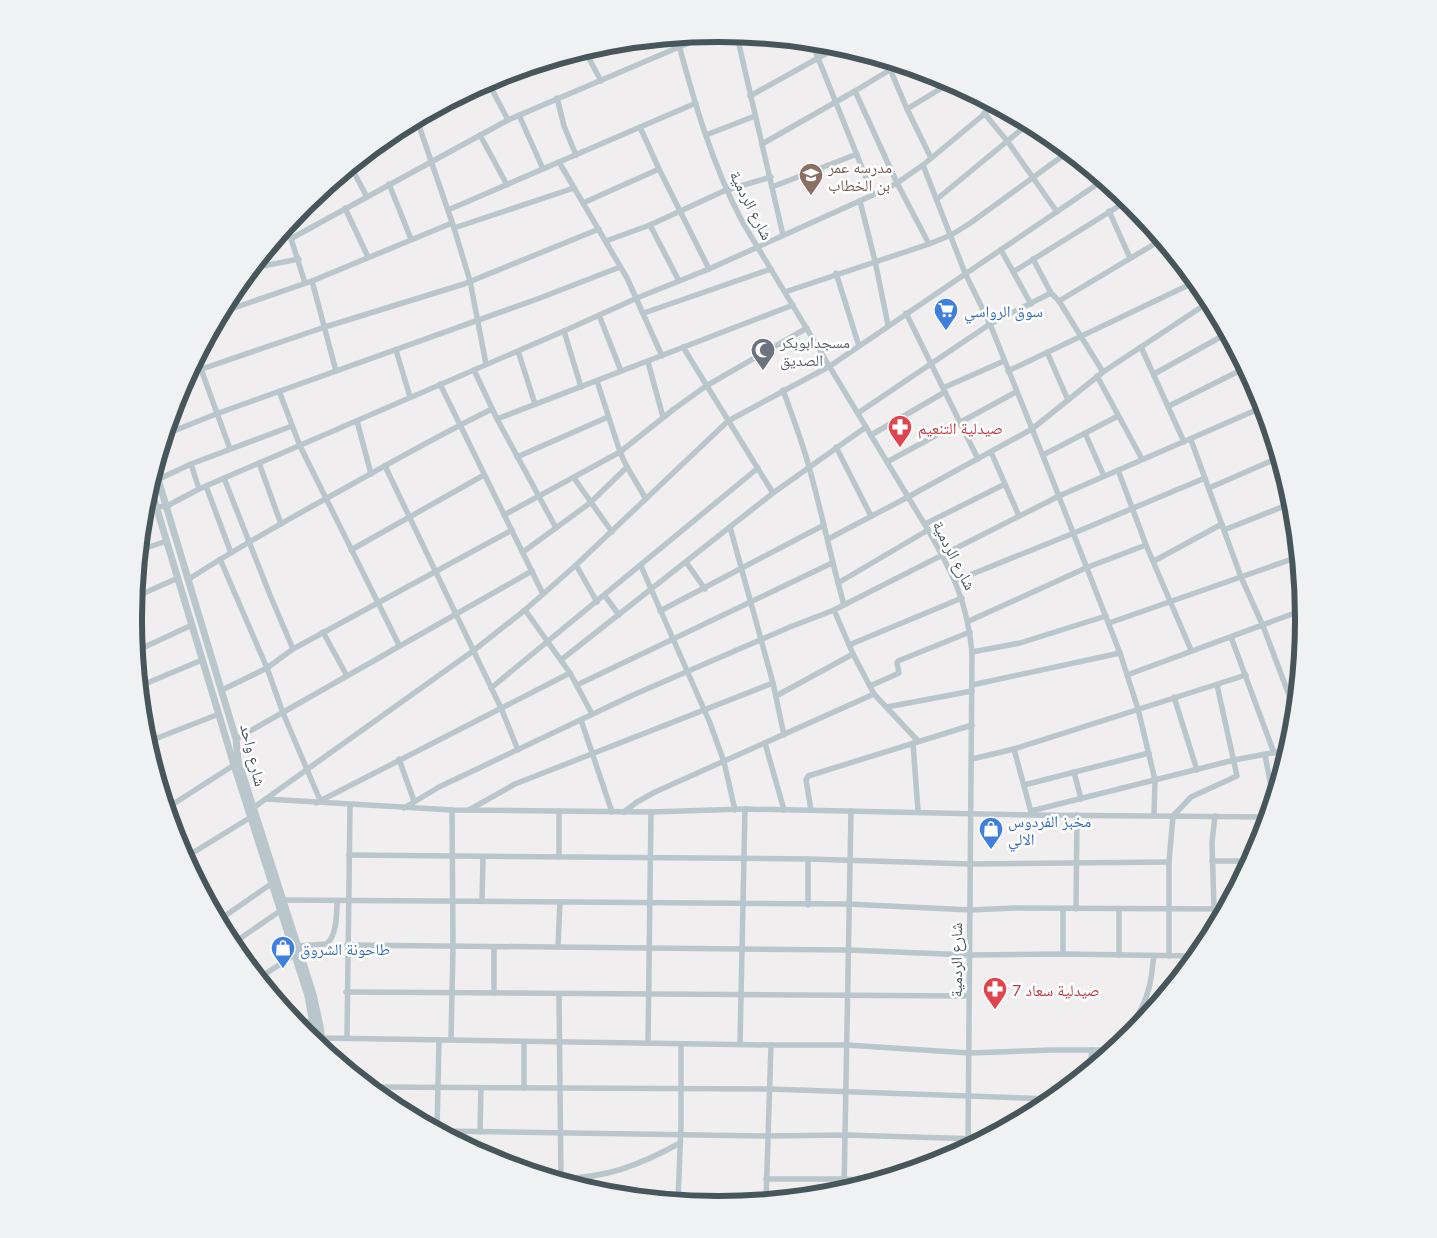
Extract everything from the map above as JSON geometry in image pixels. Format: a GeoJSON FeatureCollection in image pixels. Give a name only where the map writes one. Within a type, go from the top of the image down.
{"type":"FeatureCollection","features":[{"type":"Feature","properties":{"kind":"street"},"geometry":{"type":"LineString","coordinates":[[739,43],[783,235]]}},
{"type":"Feature","properties":{"kind":"street"},"geometry":{"type":"LineString","coordinates":[[292,238],[508,120],[688,44]]}},
{"type":"Feature","properties":{"kind":"street","name":"شارع الردمية"},"geometry":{"type":"LineString","coordinates":[[679,47],[706,135],[726,190],[771,269],[927,527],[955,580],[969,621],[972,652],[972,759],[968,1138]]}},
{"type":"Feature","properties":{"kind":"street"},"geometry":{"type":"LineString","coordinates":[[815,51],[873,195]]}},
{"type":"Feature","properties":{"kind":"street"},"geometry":{"type":"LineString","coordinates":[[750,96],[827,53]]}},
{"type":"Feature","properties":{"kind":"street"},"geometry":{"type":"LineString","coordinates":[[589,58],[602,81]]}},
{"type":"Feature","properties":{"kind":"street"},"geometry":{"type":"LineString","coordinates":[[762,144],[890,70],[931,158]]}},
{"type":"Feature","properties":{"kind":"street"},"geometry":{"type":"LineString","coordinates":[[907,109],[942,87]]}},
{"type":"Feature","properties":{"kind":"street"},"geometry":{"type":"LineString","coordinates":[[492,89],[508,120]]}},
{"type":"Feature","properties":{"kind":"street"},"geometry":{"type":"LineString","coordinates":[[855,91],[897,183],[929,244]]}},
{"type":"Feature","properties":{"kind":"street"},"geometry":{"type":"LineString","coordinates":[[557,98],[564,126],[576,155]]}},
{"type":"Feature","properties":{"kind":"street"},"geometry":{"type":"LineString","coordinates":[[448,210],[696,103]]}},
{"type":"Feature","properties":{"kind":"street"},"geometry":{"type":"LineString","coordinates":[[153,509],[167,506],[199,489],[564,332],[637,298],[709,269],[873,195],[897,183],[923,165],[988,110]]}},
{"type":"Feature","properties":{"kind":"street"},"geometry":{"type":"LineString","coordinates":[[984,113],[1008,142],[1057,212]]}},
{"type":"Feature","properties":{"kind":"street"},"geometry":{"type":"LineString","coordinates":[[519,115],[543,169]]}},
{"type":"Feature","properties":{"kind":"street"},"geometry":{"type":"LineString","coordinates":[[706,135],[755,116]]}},
{"type":"Feature","properties":{"kind":"street"},"geometry":{"type":"LineString","coordinates":[[419,127],[470,281],[486,364]]}},
{"type":"Feature","properties":{"kind":"street"},"geometry":{"type":"LineString","coordinates":[[640,127],[709,269]]}},
{"type":"Feature","properties":{"kind":"street"},"geometry":{"type":"LineString","coordinates":[[937,199],[1022,129]]}},
{"type":"Feature","properties":{"kind":"street"},"geometry":{"type":"LineString","coordinates":[[480,135],[507,186]]}},
{"type":"Feature","properties":{"kind":"street"},"geometry":{"type":"LineString","coordinates":[[772,187],[857,154]]}},
{"type":"Feature","properties":{"kind":"street"},"geometry":{"type":"LineString","coordinates":[[785,292],[951,235],[1062,157]]}},
{"type":"Feature","properties":{"kind":"street"},"geometry":{"type":"LineString","coordinates":[[559,162],[637,298],[662,356]]}},
{"type":"Feature","properties":{"kind":"street"},"geometry":{"type":"LineString","coordinates":[[923,165],[965,273],[990,324],[1043,455],[1120,653],[1138,709],[1155,780],[1154,815]]}},
{"type":"Feature","properties":{"kind":"street"},"geometry":{"type":"LineString","coordinates":[[583,203],[659,169]]}},
{"type":"Feature","properties":{"kind":"street"},"geometry":{"type":"LineString","coordinates":[[354,173],[367,196]]}},
{"type":"Feature","properties":{"kind":"street"},"geometry":{"type":"LineString","coordinates":[[606,241],[650,225],[726,190],[770,177]]}},
{"type":"Feature","properties":{"kind":"street"},"geometry":{"type":"LineString","coordinates":[[389,184],[411,239]]}},
{"type":"Feature","properties":{"kind":"street"},"geometry":{"type":"LineString","coordinates":[[192,853],[250,817],[253,808],[473,651],[525,610],[612,532],[728,421],[830,366],[1096,184]]}},
{"type":"Feature","properties":{"kind":"street"},"geometry":{"type":"LineString","coordinates":[[234,306],[309,282],[411,239],[574,188]]}},
{"type":"Feature","properties":{"kind":"street"},"geometry":{"type":"LineString","coordinates":[[860,201],[888,325]]}},
{"type":"Feature","properties":{"kind":"street"},"geometry":{"type":"LineString","coordinates":[[1013,272],[1120,205]]}},
{"type":"Feature","properties":{"kind":"street"},"geometry":{"type":"LineString","coordinates":[[345,208],[368,257]]}},
{"type":"Feature","properties":{"kind":"street"},"geometry":{"type":"LineString","coordinates":[[1109,212],[1130,258]]}},
{"type":"Feature","properties":{"kind":"street"},"geometry":{"type":"LineString","coordinates":[[650,225],[680,281]]}},
{"type":"Feature","properties":{"kind":"street"},"geometry":{"type":"LineString","coordinates":[[230,449],[200,369],[470,281],[599,229]]}},
{"type":"Feature","properties":{"kind":"street"},"geometry":{"type":"LineString","coordinates":[[290,233],[325,327],[336,370]]}},
{"type":"Feature","properties":{"kind":"street"},"geometry":{"type":"LineString","coordinates":[[1059,301],[1155,243]]}},
{"type":"Feature","properties":{"kind":"street"},"geometry":{"type":"LineString","coordinates":[[1001,250],[1031,304]]}},
{"type":"Feature","properties":{"kind":"street"},"geometry":{"type":"LineString","coordinates":[[263,266],[299,259]]}},
{"type":"Feature","properties":{"kind":"street"},"geometry":{"type":"LineString","coordinates":[[1033,259],[1051,293],[1059,301],[1103,372]]}},
{"type":"Feature","properties":{"kind":"street"},"geometry":{"type":"LineString","coordinates":[[174,431],[336,370],[540,298],[620,267]]}},
{"type":"Feature","properties":{"kind":"street"},"geometry":{"type":"LineString","coordinates":[[644,313],[771,269]]}},
{"type":"Feature","properties":{"kind":"street"},"geometry":{"type":"LineString","coordinates":[[836,273],[859,346]]}},
{"type":"Feature","properties":{"kind":"street"},"geometry":{"type":"LineString","coordinates":[[1008,370],[1188,285]]}},
{"type":"Feature","properties":{"kind":"street"},"geometry":{"type":"LineString","coordinates":[[858,413],[990,324],[1051,293]]}},
{"type":"Feature","properties":{"kind":"street"},"geometry":{"type":"LineString","coordinates":[[497,419],[793,305]]}},
{"type":"Feature","properties":{"kind":"street"},"geometry":{"type":"LineString","coordinates":[[828,538],[908,497],[1032,429],[1097,376],[1203,306]]}},
{"type":"Feature","properties":{"kind":"street"},"geometry":{"type":"LineString","coordinates":[[906,313],[978,459]]}},
{"type":"Feature","properties":{"kind":"street"},"geometry":{"type":"LineString","coordinates":[[599,315],[620,371]]}},
{"type":"Feature","properties":{"kind":"street"},"geometry":{"type":"LineString","coordinates":[[504,515],[620,452],[663,417],[706,386],[807,328]]}},
{"type":"Feature","properties":{"kind":"street"},"geometry":{"type":"LineString","coordinates":[[564,332],[581,387]]}},
{"type":"Feature","properties":{"kind":"street"},"geometry":{"type":"LineString","coordinates":[[1154,374],[1221,337]]}},
{"type":"Feature","properties":{"kind":"street"},"geometry":{"type":"LineString","coordinates":[[1141,347],[1184,442]]}},
{"type":"Feature","properties":{"kind":"street"},"geometry":{"type":"LineString","coordinates":[[683,348],[773,493]]}},
{"type":"Feature","properties":{"kind":"street"},"geometry":{"type":"LineString","coordinates":[[396,350],[410,397]]}},
{"type":"Feature","properties":{"kind":"street"},"geometry":{"type":"LineString","coordinates":[[518,351],[535,404]]}},
{"type":"Feature","properties":{"kind":"street"},"geometry":{"type":"LineString","coordinates":[[1047,352],[1068,400]]}},
{"type":"Feature","properties":{"kind":"street"},"geometry":{"type":"LineString","coordinates":[[871,435],[944,390],[1004,361]]}},
{"type":"Feature","properties":{"kind":"street"},"geometry":{"type":"LineString","coordinates":[[648,362],[663,417]]}},
{"type":"Feature","properties":{"kind":"street"},"geometry":{"type":"LineString","coordinates":[[474,370],[497,419],[556,528]]}},
{"type":"Feature","properties":{"kind":"street"},"geometry":{"type":"LineString","coordinates":[[1169,406],[1239,371]]}},
{"type":"Feature","properties":{"kind":"street"},"geometry":{"type":"LineString","coordinates":[[1097,376],[1142,460]]}},
{"type":"Feature","properties":{"kind":"street"},"geometry":{"type":"LineString","coordinates":[[597,381],[626,467],[646,499]]}},
{"type":"Feature","properties":{"kind":"street"},"geometry":{"type":"LineString","coordinates":[[440,384],[543,594]]}},
{"type":"Feature","properties":{"kind":"street"},"geometry":{"type":"LineString","coordinates":[[783,390],[809,467],[844,605]]}},
{"type":"Feature","properties":{"kind":"street"},"geometry":{"type":"LineString","coordinates":[[279,392],[300,446],[325,499],[400,645]]}},
{"type":"Feature","properties":{"kind":"street"},"geometry":{"type":"LineString","coordinates":[[887,462],[1016,392]]}},
{"type":"Feature","properties":{"kind":"street"},"geometry":{"type":"LineString","coordinates":[[189,579],[220,559],[325,499],[459,425],[492,409]]}},
{"type":"Feature","properties":{"kind":"street"},"geometry":{"type":"LineString","coordinates":[[404,808],[439,787],[592,714],[686,671],[834,610],[1059,496],[1255,410]]}},
{"type":"Feature","properties":{"kind":"street"},"geometry":{"type":"LineString","coordinates":[[1043,455],[1118,416]]}},
{"type":"Feature","properties":{"kind":"street"},"geometry":{"type":"LineString","coordinates":[[517,457],[608,417]]}},
{"type":"Feature","properties":{"kind":"street"},"geometry":{"type":"LineString","coordinates":[[357,421],[371,474]]}},
{"type":"Feature","properties":{"kind":"street"},"geometry":{"type":"LineString","coordinates":[[160,478],[191,464],[292,426]]}},
{"type":"Feature","properties":{"kind":"street"},"geometry":{"type":"LineString","coordinates":[[561,660],[773,493],[866,428]]}},
{"type":"Feature","properties":{"kind":"street"},"geometry":{"type":"LineString","coordinates":[[1084,433],[1104,476]]}},
{"type":"Feature","properties":{"kind":"street"},"geometry":{"type":"LineString","coordinates":[[1191,440],[1241,577],[1290,692]]}},
{"type":"Feature","properties":{"kind":"street"},"geometry":{"type":"LineString","coordinates":[[836,448],[872,516]]}},
{"type":"Feature","properties":{"kind":"street"},"geometry":{"type":"LineString","coordinates":[[991,452],[1019,516]]}},
{"type":"Feature","properties":{"kind":"street"},"geometry":{"type":"LineString","coordinates":[[1209,488],[1272,461]]}},
{"type":"Feature","properties":{"kind":"street"},"geometry":{"type":"LineString","coordinates":[[259,463],[281,524]]}},
{"type":"Feature","properties":{"kind":"street"},"geometry":{"type":"LineString","coordinates":[[191,464],[199,489]]}},
{"type":"Feature","properties":{"kind":"street"},"geometry":{"type":"LineString","coordinates":[[385,466],[501,708],[518,750]]}},
{"type":"Feature","properties":{"kind":"street"},"geometry":{"type":"LineString","coordinates":[[523,552],[590,503],[626,467]]}},
{"type":"Feature","properties":{"kind":"street"},"geometry":{"type":"LineString","coordinates":[[491,688],[758,468]]}},
{"type":"Feature","properties":{"kind":"street"},"geometry":{"type":"LineString","coordinates":[[1118,470],[1146,545],[1191,650]]}},
{"type":"Feature","properties":{"kind":"street"},"geometry":{"type":"LineString","coordinates":[[351,550],[484,476]]}},
{"type":"Feature","properties":{"kind":"street"},"geometry":{"type":"LineString","coordinates":[[224,478],[293,649]]}},
{"type":"Feature","properties":{"kind":"street"},"geometry":{"type":"LineString","coordinates":[[574,478],[612,532]]}},
{"type":"Feature","properties":{"kind":"street"},"geometry":{"type":"LineString","coordinates":[[955,580],[1205,478]]}},
{"type":"Feature","properties":{"kind":"street","name":"شارع واحد"},"geometry":{"type":"LineString","coordinates":[[159,482],[236,739],[238,760],[298,946],[297,956],[317,1032]]}},
{"type":"Feature","properties":{"kind":"street"},"geometry":{"type":"LineString","coordinates":[[838,583],[927,527],[1005,484]]}},
{"type":"Feature","properties":{"kind":"street"},"geometry":{"type":"LineString","coordinates":[[206,486],[231,553]]}},
{"type":"Feature","properties":{"kind":"street","name":"شارع واحد"},"geometry":{"type":"LineString","coordinates":[[155,500],[280,911],[313,994],[318,1034]]}},
{"type":"Feature","properties":{"kind":"street"},"geometry":{"type":"LineString","coordinates":[[1154,561],[1223,527],[1284,506]]}},
{"type":"Feature","properties":{"kind":"street"},"geometry":{"type":"LineString","coordinates":[[660,611],[824,525]]}},
{"type":"Feature","properties":{"kind":"street"},"geometry":{"type":"LineString","coordinates":[[730,527],[773,683],[784,735]]}},
{"type":"Feature","properties":{"kind":"street"},"geometry":{"type":"LineString","coordinates":[[222,690],[267,668],[293,649],[512,530]]}},
{"type":"Feature","properties":{"kind":"street"},"geometry":{"type":"LineString","coordinates":[[147,548],[167,541]]}},
{"type":"Feature","properties":{"kind":"street"},"geometry":{"type":"LineString","coordinates":[[969,621],[1088,567],[1146,545]]}},
{"type":"Feature","properties":{"kind":"street"},"geometry":{"type":"LineString","coordinates":[[220,559],[267,668],[318,802]]}},
{"type":"Feature","properties":{"kind":"street"},"geometry":{"type":"LineString","coordinates":[[1109,624],[1292,559]]}},
{"type":"Feature","properties":{"kind":"street"},"geometry":{"type":"LineString","coordinates":[[686,562],[705,589]]}},
{"type":"Feature","properties":{"kind":"street"},"geometry":{"type":"LineString","coordinates":[[577,685],[832,562]]}},
{"type":"Feature","properties":{"kind":"street"},"geometry":{"type":"LineString","coordinates":[[576,565],[597,602]]}},
{"type":"Feature","properties":{"kind":"street"},"geometry":{"type":"LineString","coordinates":[[641,566],[672,640],[705,710],[724,762],[735,810]]}},
{"type":"Feature","properties":{"kind":"street"},"geometry":{"type":"LineString","coordinates":[[236,739],[532,571]]}},
{"type":"Feature","properties":{"kind":"street"},"geometry":{"type":"LineString","coordinates":[[143,594],[178,578]]}},
{"type":"Feature","properties":{"kind":"street"},"geometry":{"type":"LineString","coordinates":[[605,596],[619,615]]}},
{"type":"Feature","properties":{"kind":"street"},"geometry":{"type":"LineString","coordinates":[[850,645],[962,598]]}},
{"type":"Feature","properties":{"kind":"street"},"geometry":{"type":"LineString","coordinates":[[525,610],[570,673],[592,714]]}},
{"type":"Feature","properties":{"kind":"street"},"geometry":{"type":"LineString","coordinates":[[834,610],[853,654],[874,694],[915,742],[918,811]]}},
{"type":"Feature","properties":{"kind":"street"},"geometry":{"type":"LineString","coordinates":[[1127,675],[1295,613]]}},
{"type":"Feature","properties":{"kind":"street"},"geometry":{"type":"LineString","coordinates":[[972,652],[1020,643],[1106,616]]}},
{"type":"Feature","properties":{"kind":"street"},"geometry":{"type":"LineString","coordinates":[[143,648],[192,625]]}},
{"type":"Feature","properties":{"kind":"street"},"geometry":{"type":"LineString","coordinates":[[324,632],[346,676]]}},
{"type":"Feature","properties":{"kind":"street"},"geometry":{"type":"LineString","coordinates":[[870,686],[899,674],[898,660],[970,632]]}},
{"type":"Feature","properties":{"kind":"street"},"geometry":{"type":"LineString","coordinates":[[1231,637],[1274,753]]}},
{"type":"Feature","properties":{"kind":"street"},"geometry":{"type":"LineString","coordinates":[[887,707],[1120,653]]}},
{"type":"Feature","properties":{"kind":"street"},"geometry":{"type":"LineString","coordinates":[[776,696],[853,654]]}},
{"type":"Feature","properties":{"kind":"street"},"geometry":{"type":"LineString","coordinates":[[146,684],[202,660]]}},
{"type":"Feature","properties":{"kind":"street"},"geometry":{"type":"LineString","coordinates":[[318,802],[570,673]]}},
{"type":"Feature","properties":{"kind":"street"},"geometry":{"type":"LineString","coordinates":[[972,759],[1014,749],[1246,675]]}},
{"type":"Feature","properties":{"kind":"street"},"geometry":{"type":"LineString","coordinates":[[469,810],[515,784],[773,683]]}},
{"type":"Feature","properties":{"kind":"street"},"geometry":{"type":"LineString","coordinates":[[1169,956],[1169,862],[1173,816],[1191,797],[1236,778],[1237,775],[1217,685]]}},
{"type":"Feature","properties":{"kind":"street"},"geometry":{"type":"LineString","coordinates":[[624,812],[645,797],[874,694]]}},
{"type":"Feature","properties":{"kind":"street"},"geometry":{"type":"LineString","coordinates":[[1174,697],[1197,770]]}},
{"type":"Feature","properties":{"kind":"street"},"geometry":{"type":"LineString","coordinates":[[155,739],[219,714]]}},
{"type":"Feature","properties":{"kind":"street"},"geometry":{"type":"LineString","coordinates":[[580,720],[612,812]]}},
{"type":"Feature","properties":{"kind":"street"},"geometry":{"type":"LineString","coordinates":[[811,810],[806,780],[808,776],[972,725]]}},
{"type":"Feature","properties":{"kind":"street"},"geometry":{"type":"LineString","coordinates":[[765,743],[784,810]]}},
{"type":"Feature","properties":{"kind":"street"},"geometry":{"type":"LineString","coordinates":[[1014,749],[1031,813]]}},
{"type":"Feature","properties":{"kind":"street"},"geometry":{"type":"LineString","coordinates":[[1031,813],[1234,760],[1279,752]]}},
{"type":"Feature","properties":{"kind":"street"},"geometry":{"type":"LineString","coordinates":[[1024,785],[1149,753]]}},
{"type":"Feature","properties":{"kind":"street"},"geometry":{"type":"LineString","coordinates":[[1265,755],[1271,780]]}},
{"type":"Feature","properties":{"kind":"street"},"geometry":{"type":"LineString","coordinates":[[399,759],[414,801]]}},
{"type":"Feature","properties":{"kind":"street"},"geometry":{"type":"LineString","coordinates":[[173,803],[234,765]]}},
{"type":"Feature","properties":{"kind":"street"},"geometry":{"type":"LineString","coordinates":[[1074,772],[1081,799]]}},
{"type":"Feature","properties":{"kind":"street"},"geometry":{"type":"LineString","coordinates":[[266,799],[452,810],[650,812],[745,809],[918,811],[971,814],[1031,813],[1259,817]]}},
{"type":"Feature","properties":{"kind":"street"},"geometry":{"type":"LineString","coordinates":[[347,1038],[346,992],[350,805]]}},
{"type":"Feature","properties":{"kind":"street"},"geometry":{"type":"LineString","coordinates":[[740,1044],[742,859],[745,809]]}},
{"type":"Feature","properties":{"kind":"street"},"geometry":{"type":"LineString","coordinates":[[451,1040],[453,947],[452,810]]}},
{"type":"Feature","properties":{"kind":"street"},"geometry":{"type":"LineString","coordinates":[[559,811],[559,857]]}},
{"type":"Feature","properties":{"kind":"street"},"geometry":{"type":"LineString","coordinates":[[844,1179],[851,811]]}},
{"type":"Feature","properties":{"kind":"street"},"geometry":{"type":"LineString","coordinates":[[648,1044],[650,995],[650,812]]}},
{"type":"Feature","properties":{"kind":"street"},"geometry":{"type":"LineString","coordinates":[[1076,909],[1077,815]]}},
{"type":"Feature","properties":{"kind":"street"},"geometry":{"type":"LineString","coordinates":[[282,900],[848,904],[970,910],[1014,908],[1063,910],[1214,909],[1212,842],[1215,816]]}},
{"type":"Feature","properties":{"kind":"street"},"geometry":{"type":"LineString","coordinates":[[348,856],[808,859],[970,864],[1169,862]]}},
{"type":"Feature","properties":{"kind":"street"},"geometry":{"type":"LineString","coordinates":[[482,901],[483,857]]}},
{"type":"Feature","properties":{"kind":"street"},"geometry":{"type":"LineString","coordinates":[[808,859],[808,905]]}},
{"type":"Feature","properties":{"kind":"street"},"geometry":{"type":"LineString","coordinates":[[1212,861],[1241,862]]}},
{"type":"Feature","properties":{"kind":"street"},"geometry":{"type":"LineString","coordinates":[[225,916],[272,884]]}},
{"type":"Feature","properties":{"kind":"street"},"geometry":{"type":"LineString","coordinates":[[298,946],[330,942],[336,919],[337,900]]}},
{"type":"Feature","properties":{"kind":"street"},"geometry":{"type":"LineString","coordinates":[[558,947],[560,902]]}},
{"type":"Feature","properties":{"kind":"street"},"geometry":{"type":"LineString","coordinates":[[1119,909],[1119,955]]}},
{"type":"Feature","properties":{"kind":"street"},"geometry":{"type":"LineString","coordinates":[[1063,910],[1063,954]]}},
{"type":"Feature","properties":{"kind":"street"},"geometry":{"type":"LineString","coordinates":[[239,939],[280,911]]}},
{"type":"Feature","properties":{"kind":"street"},"geometry":{"type":"LineString","coordinates":[[347,946],[848,950],[969,955],[1186,956]]}},
{"type":"Feature","properties":{"kind":"street"},"geometry":{"type":"LineString","coordinates":[[494,947],[494,993]]}},
{"type":"Feature","properties":{"kind":"street"},"geometry":{"type":"LineString","coordinates":[[265,975],[297,956]]}},
{"type":"Feature","properties":{"kind":"street"},"geometry":{"type":"LineString","coordinates":[[1138,1014],[1149,988],[1154,956]]}},
{"type":"Feature","properties":{"kind":"street"},"geometry":{"type":"LineString","coordinates":[[346,992],[741,994],[848,997],[969,996]]}},
{"type":"Feature","properties":{"kind":"street"},"geometry":{"type":"LineString","coordinates":[[559,994],[560,1173]]}},
{"type":"Feature","properties":{"kind":"street"},"geometry":{"type":"LineString","coordinates":[[307,1023],[313,1021]]}},
{"type":"Feature","properties":{"kind":"street"},"geometry":{"type":"LineString","coordinates":[[325,1040],[347,1038],[648,1044],[847,1045],[969,1053],[1101,1050]]}},
{"type":"Feature","properties":{"kind":"street"},"geometry":{"type":"LineString","coordinates":[[437,1122],[439,1040]]}},
{"type":"Feature","properties":{"kind":"street"},"geometry":{"type":"LineString","coordinates":[[524,1042],[524,1088]]}},
{"type":"Feature","properties":{"kind":"street"},"geometry":{"type":"LineString","coordinates":[[678,1194],[682,1090],[681,1044]]}},
{"type":"Feature","properties":{"kind":"street"},"geometry":{"type":"LineString","coordinates":[[766,1193],[772,1045]]}},
{"type":"Feature","properties":{"kind":"street"},"geometry":{"type":"LineString","coordinates":[[1091,1058],[1092,1050]]}},
{"type":"Feature","properties":{"kind":"street"},"geometry":{"type":"LineString","coordinates":[[382,1086],[682,1090],[770,1089],[1038,1099]]}},
{"type":"Feature","properties":{"kind":"street"},"geometry":{"type":"LineString","coordinates":[[480,1132],[481,1088]]}},
{"type":"Feature","properties":{"kind":"street"},"geometry":{"type":"LineString","coordinates":[[455,1131],[767,1136],[845,1135],[959,1142]]}},
{"type":"Feature","properties":{"kind":"street"},"geometry":{"type":"LineString","coordinates":[[578,1178],[616,1172],[651,1158],[680,1143]]}},
{"type":"Feature","properties":{"kind":"street"},"geometry":{"type":"LineString","coordinates":[[766,1179],[852,1180]]}},
{"type":"Feature","properties":{"kind":"place","name":"مدرسه عمر بن الخطاب"},"geometry":{"type":"Point","coordinates":[811,196]}},
{"type":"Feature","properties":{"kind":"place","name":"سوق الرواسي"},"geometry":{"type":"Point","coordinates":[946,331]}},
{"type":"Feature","properties":{"kind":"place","name":"مسجدابوبكر الصديق"},"geometry":{"type":"Point","coordinates":[763,371]}},
{"type":"Feature","properties":{"kind":"place","name":"صيدلية التنعيم"},"geometry":{"type":"Point","coordinates":[900,448]}},
{"type":"Feature","properties":{"kind":"place","name":"مخبز الفردوس الالي"},"geometry":{"type":"Point","coordinates":[991,850]}},
{"type":"Feature","properties":{"kind":"place","name":"طاحونة الشروق"},"geometry":{"type":"Point","coordinates":[283,969]}},
{"type":"Feature","properties":{"kind":"place","name":"صيدلية سعاد 7"},"geometry":{"type":"Point","coordinates":[995,1010]}}]}
